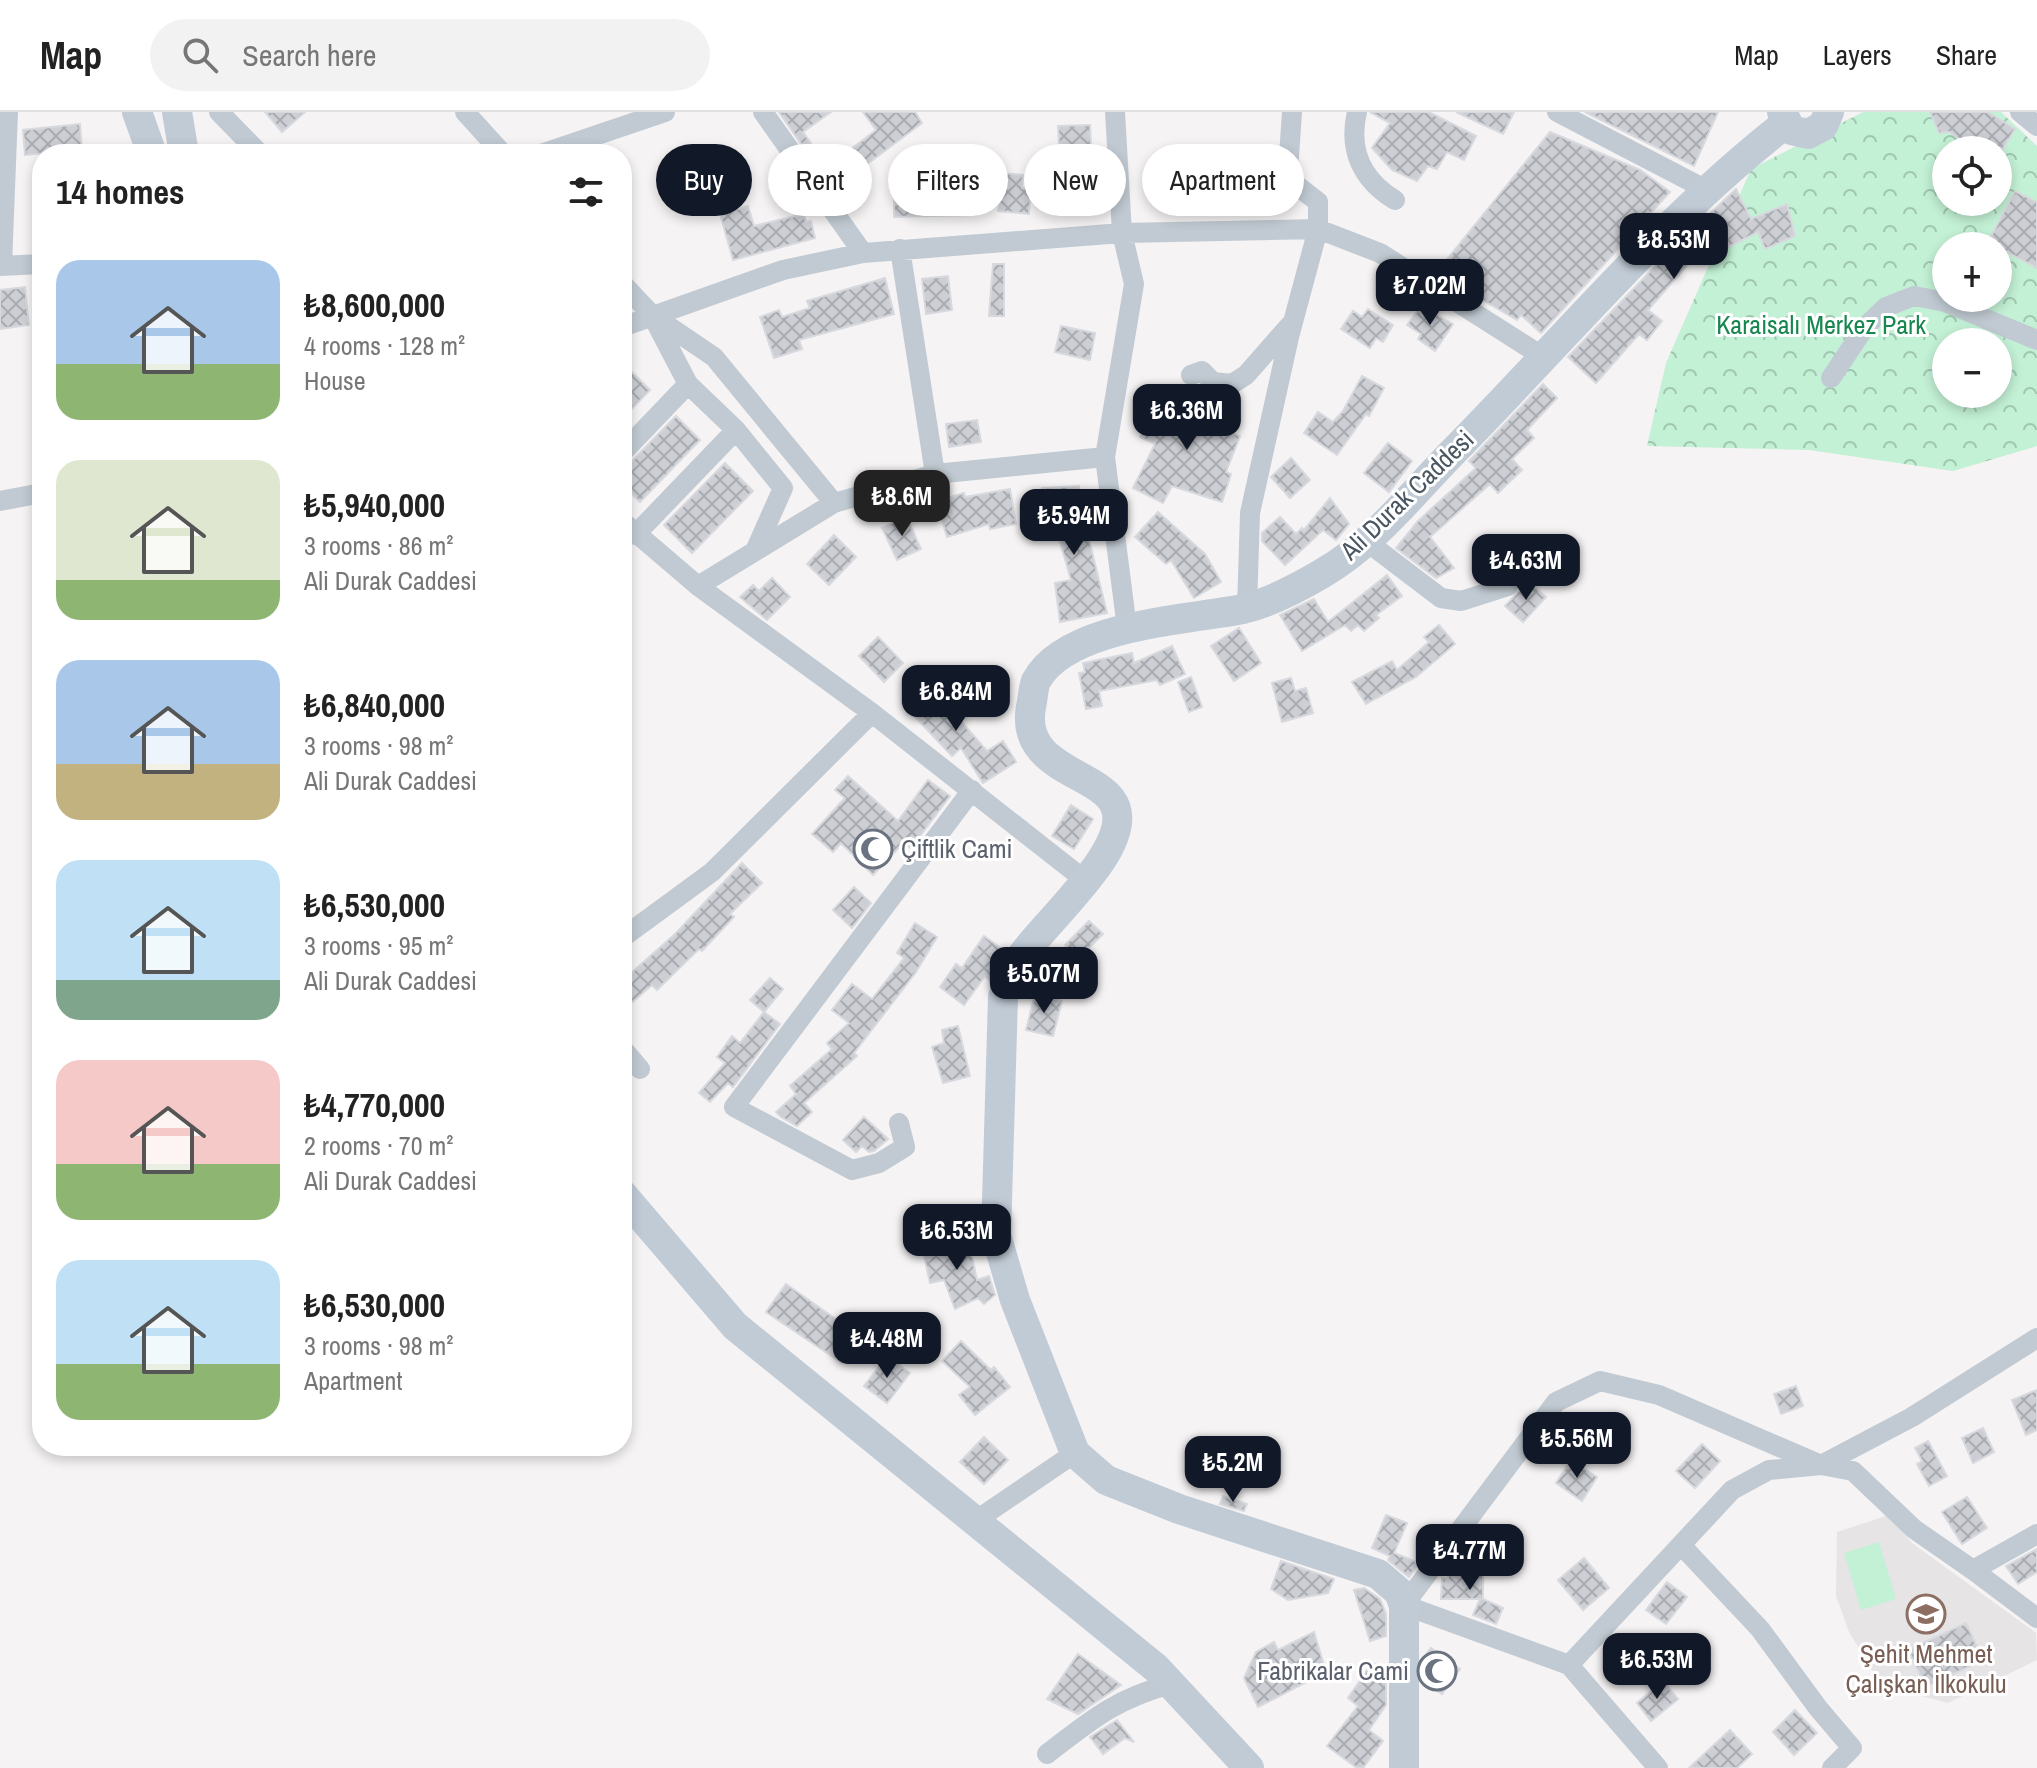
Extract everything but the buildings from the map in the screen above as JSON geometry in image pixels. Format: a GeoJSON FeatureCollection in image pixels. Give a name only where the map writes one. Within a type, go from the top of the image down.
{"type":"FeatureCollection","features":[{"type":"Feature","properties":{"kind":"main road"},"geometry":{"type":"LineString","coordinates":[[137,112],[148,144]]}},
{"type":"Feature","properties":{"kind":"main road"},"geometry":{"type":"LineString","coordinates":[[177,112],[182,144]]}},
{"type":"Feature","properties":{"kind":"main road"},"geometry":{"type":"LineString","coordinates":[[1781,116],[1799,134],[1808,134],[1816,132],[1836,114]]}},
{"type":"Feature","properties":{"kind":"main road","name":"Ali Durak Caddesi"},"geometry":{"type":"LineString","coordinates":[[1404,1605],[1399,1592],[1378,1574],[1179,1509],[1106,1480],[1075,1453],[1015,1300],[996,1235],[1003,997],[1012,969],[1086,881],[1107,848],[1117,824],[1116,809],[1109,796],[1054,763],[1038,744],[1029,719],[1036,681],[1076,646],[1127,628],[1247,608],[1324,573],[1366,541],[1705,189],[1781,116]]}},
{"type":"Feature","properties":{"kind":"main road"},"geometry":{"type":"LineString","coordinates":[[632,1206],[735,1326],[1156,1668],[1249,1768]]}},
{"type":"Feature","properties":{"kind":"main road"},"geometry":{"type":"LineString","coordinates":[[1404,1605],[1404,1768]]}},
{"type":"Feature","properties":{"kind":"street"},"geometry":{"type":"LineString","coordinates":[[8,112],[1,266],[32,264]]}},
{"type":"Feature","properties":{"kind":"street"},"geometry":{"type":"LineString","coordinates":[[219,112],[250,144]]}},
{"type":"Feature","properties":{"kind":"street"},"geometry":{"type":"LineString","coordinates":[[465,112],[494,144]]}},
{"type":"Feature","properties":{"kind":"street"},"geometry":{"type":"LineString","coordinates":[[571,144],[665,112]]}},
{"type":"Feature","properties":{"kind":"street"},"geometry":{"type":"LineString","coordinates":[[763,112],[863,253]]}},
{"type":"Feature","properties":{"kind":"street"},"geometry":{"type":"LineString","coordinates":[[1115,112],[1122,233],[1134,284],[1105,457],[1127,628]]}},
{"type":"Feature","properties":{"kind":"street"},"geometry":{"type":"LineString","coordinates":[[1247,608],[1250,513],[1293,322],[1318,229],[1318,202],[1295,184],[1288,171],[1286,157],[1292,112]]}},
{"type":"Feature","properties":{"kind":"street"},"geometry":{"type":"LineString","coordinates":[[1357,112],[1352,132],[1365,175],[1379,190],[1395,200]]}},
{"type":"Feature","properties":{"kind":"street"},"geometry":{"type":"LineString","coordinates":[[1557,112],[1705,189]]}},
{"type":"Feature","properties":{"kind":"street"},"geometry":{"type":"LineString","coordinates":[[2020,112],[2037,126]]}},
{"type":"Feature","properties":{"kind":"street"},"geometry":{"type":"LineString","coordinates":[[632,323],[783,270],[863,253],[1122,233],[1318,229],[1380,253],[1545,358]]}},
{"type":"Feature","properties":{"kind":"street"},"geometry":{"type":"LineString","coordinates":[[900,249],[935,474]]}},
{"type":"Feature","properties":{"kind":"street"},"geometry":{"type":"LineString","coordinates":[[632,294],[652,315],[714,357],[834,503]]}},
{"type":"Feature","properties":{"kind":"street"},"geometry":{"type":"LineString","coordinates":[[1831,378],[1865,327],[1886,307],[1914,296],[1945,302],[2037,340]]}},
{"type":"Feature","properties":{"kind":"street"},"geometry":{"type":"LineString","coordinates":[[652,315],[688,384],[736,430],[783,488],[755,551]]}},
{"type":"Feature","properties":{"kind":"street"},"geometry":{"type":"LineString","coordinates":[[1191,375],[1202,371],[1213,382],[1232,384],[1246,375],[1293,322]]}},
{"type":"Feature","properties":{"kind":"street"},"geometry":{"type":"LineString","coordinates":[[632,443],[688,384]]}},
{"type":"Feature","properties":{"kind":"street"},"geometry":{"type":"LineString","coordinates":[[632,525],[736,430]]}},
{"type":"Feature","properties":{"kind":"street"},"geometry":{"type":"LineString","coordinates":[[698,586],[834,503],[935,474],[1105,457]]}},
{"type":"Feature","properties":{"kind":"street"},"geometry":{"type":"LineString","coordinates":[[0,501],[32,495]]}},
{"type":"Feature","properties":{"kind":"street"},"geometry":{"type":"LineString","coordinates":[[632,531],[698,586],[872,713],[1086,881]]}},
{"type":"Feature","properties":{"kind":"street"},"geometry":{"type":"LineString","coordinates":[[1366,541],[1425,589],[1441,598],[1461,601],[1508,586]]}},
{"type":"Feature","properties":{"kind":"street"},"geometry":{"type":"LineString","coordinates":[[632,931],[712,872],[872,713]]}},
{"type":"Feature","properties":{"kind":"street"},"geometry":{"type":"LineString","coordinates":[[899,1123],[905,1147],[879,1163],[852,1170],[734,1107],[972,790]]}},
{"type":"Feature","properties":{"kind":"street"},"geometry":{"type":"LineString","coordinates":[[632,1060],[640,1069]]}},
{"type":"Feature","properties":{"kind":"street"},"geometry":{"type":"LineString","coordinates":[[1569,1665],[1732,1490],[1769,1470],[1821,1465],[1912,1417],[2037,1338]]}},
{"type":"Feature","properties":{"kind":"street"},"geometry":{"type":"LineString","coordinates":[[1658,1768],[1569,1665],[1404,1605],[1556,1402],[1600,1381],[1659,1395],[1821,1465],[1853,1471],[1914,1529],[2037,1618]]}},
{"type":"Feature","properties":{"kind":"street"},"geometry":{"type":"LineString","coordinates":[[975,1521],[1075,1453]]}},
{"type":"Feature","properties":{"kind":"street"},"geometry":{"type":"LineString","coordinates":[[1973,1570],[2037,1534]]}},
{"type":"Feature","properties":{"kind":"street"},"geometry":{"type":"LineString","coordinates":[[1681,1545],[1760,1629],[1852,1748],[1832,1768]]}},
{"type":"Feature","properties":{"kind":"street"},"geometry":{"type":"LineString","coordinates":[[1047,1754],[1105,1710],[1132,1695],[1171,1684]]}},
{"type":"Feature","properties":{"kind":"shaded area","name":"Şehit Mehmet Çalışkan İlkokulu"},"geometry":{"type":"Polygon","coordinates":[[[1889,1515],[1912,1543],[2036,1633],[2037,1660],[1948,1703],[1889,1687],[1872,1670],[1849,1632],[1836,1596],[1837,1532],[1889,1515]]]}},
{"type":"Feature","properties":{"kind":"green space","name":"Karaisalı Merkez Park"},"geometry":{"type":"Polygon","coordinates":[[[1863,112],[2001,112],[2037,146],[2037,446],[1953,471],[1809,450],[1647,446],[1666,363],[1751,169],[1863,112]]]}},
{"type":"Feature","properties":{"kind":"green space"},"geometry":{"type":"Polygon","coordinates":[[[1879,1542],[1896,1599],[1861,1610],[1844,1553],[1879,1542]]]}},
{"type":"Feature","properties":{"kind":"place","name":"Çiftlik Cami"},"geometry":{"type":"Point","coordinates":[873,849]}},
{"type":"Feature","properties":{"kind":"place","name":"Şehit Mehmet Çalışkan İlkokulu"},"geometry":{"type":"Point","coordinates":[1926,1614]}},
{"type":"Feature","properties":{"kind":"place","name":"Fabrikalar Cami"},"geometry":{"type":"Point","coordinates":[1437,1671]}}]}
